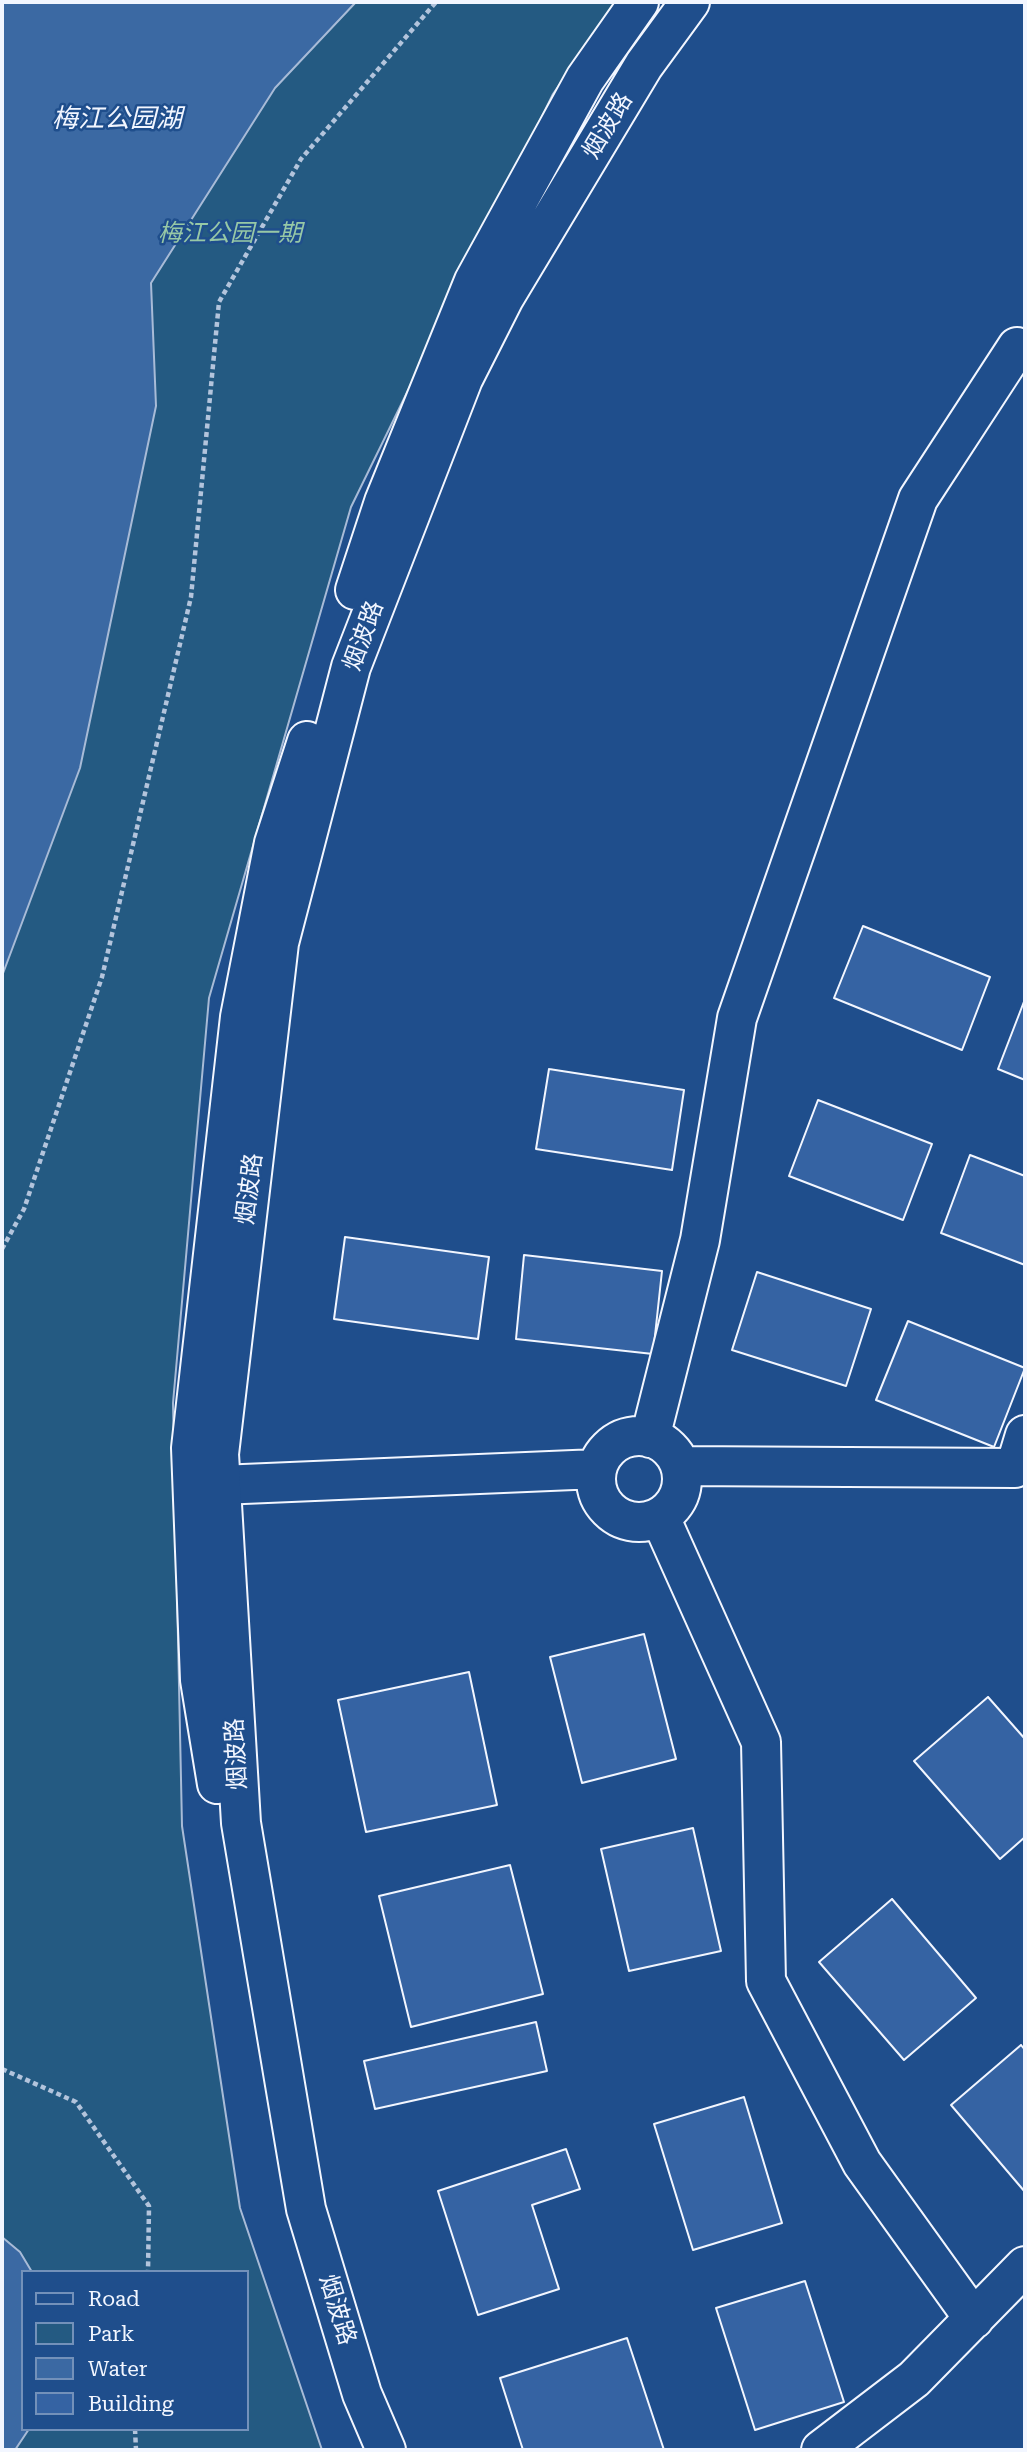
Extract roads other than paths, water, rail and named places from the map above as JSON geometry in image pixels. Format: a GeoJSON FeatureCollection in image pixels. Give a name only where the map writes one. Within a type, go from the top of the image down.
{"type":"FeatureCollection","features":[{"type":"Feature","properties":{"kind":"main road","name":"烟波路"},"geometry":{"type":"LineString","coordinates":[[359,2450],[337,2388],[276,2161],[200,1680],[191,1448],[239,1030],[274,843],[384,502],[474,281],[585,79],[639,2]]}},
{"type":"Feature","properties":{"kind":"main road","name":"烟波路"},"geometry":{"type":"LineString","coordinates":[[386,2450],[362,2395],[304,2195],[241,1824],[219,1454],[279,943],[351,667],[463,379],[504,298],[609,123],[644,65],[690,2]]}},
{"type":"Feature","properties":{"kind":"main road"},"geometry":{"type":"LineString","coordinates":[[650,1437],[700,1240],[737,1018],[918,499],[1017,347],[1025,350]]}},
{"type":"Feature","properties":{"kind":"main road"},"geometry":{"type":"LineString","coordinates":[[680,1466],[1015,1468],[1025,1435]]}},
{"type":"Feature","properties":{"kind":"main road"},"geometry":{"type":"LineString","coordinates":[[650,1437],[673,1453],[680,1466],[679,1495],[660,1517],[646,1522],[617,1517],[599,1496],[597,1469],[603,1456],[623,1439],[650,1437]]}},
{"type":"Feature","properties":{"kind":"main road"},"geometry":{"type":"LineString","coordinates":[[220,1485],[597,1469]]}},
{"type":"Feature","properties":{"kind":"main road"},"geometry":{"type":"LineString","coordinates":[[660,1517],[761,1742],[766,1980],[862,2163],[974,2319]]}},
{"type":"Feature","properties":{"kind":"main road"},"geometry":{"type":"LineString","coordinates":[[821,2450],[914,2379],[1025,2266]]}},
{"type":"Feature","properties":{"kind":"water","name":"梅江公园湖"},"geometry":{"type":"Polygon","coordinates":[[[2,2],[356,2],[275,88],[151,283],[156,406],[80,768],[2,976],[2,2]]]}},
{"type":"Feature","properties":{"kind":"water"},"geometry":{"type":"Polygon","coordinates":[[[2,2237],[20,2252],[31,2270],[21,2270],[21,2431],[28,2431],[15,2450],[2,2450],[2,2237]]]}},
{"type":"Feature","properties":{"kind":"park label","name":"梅江公园一期"},"geometry":{"type":"Point","coordinates":[230,234]}}]}
